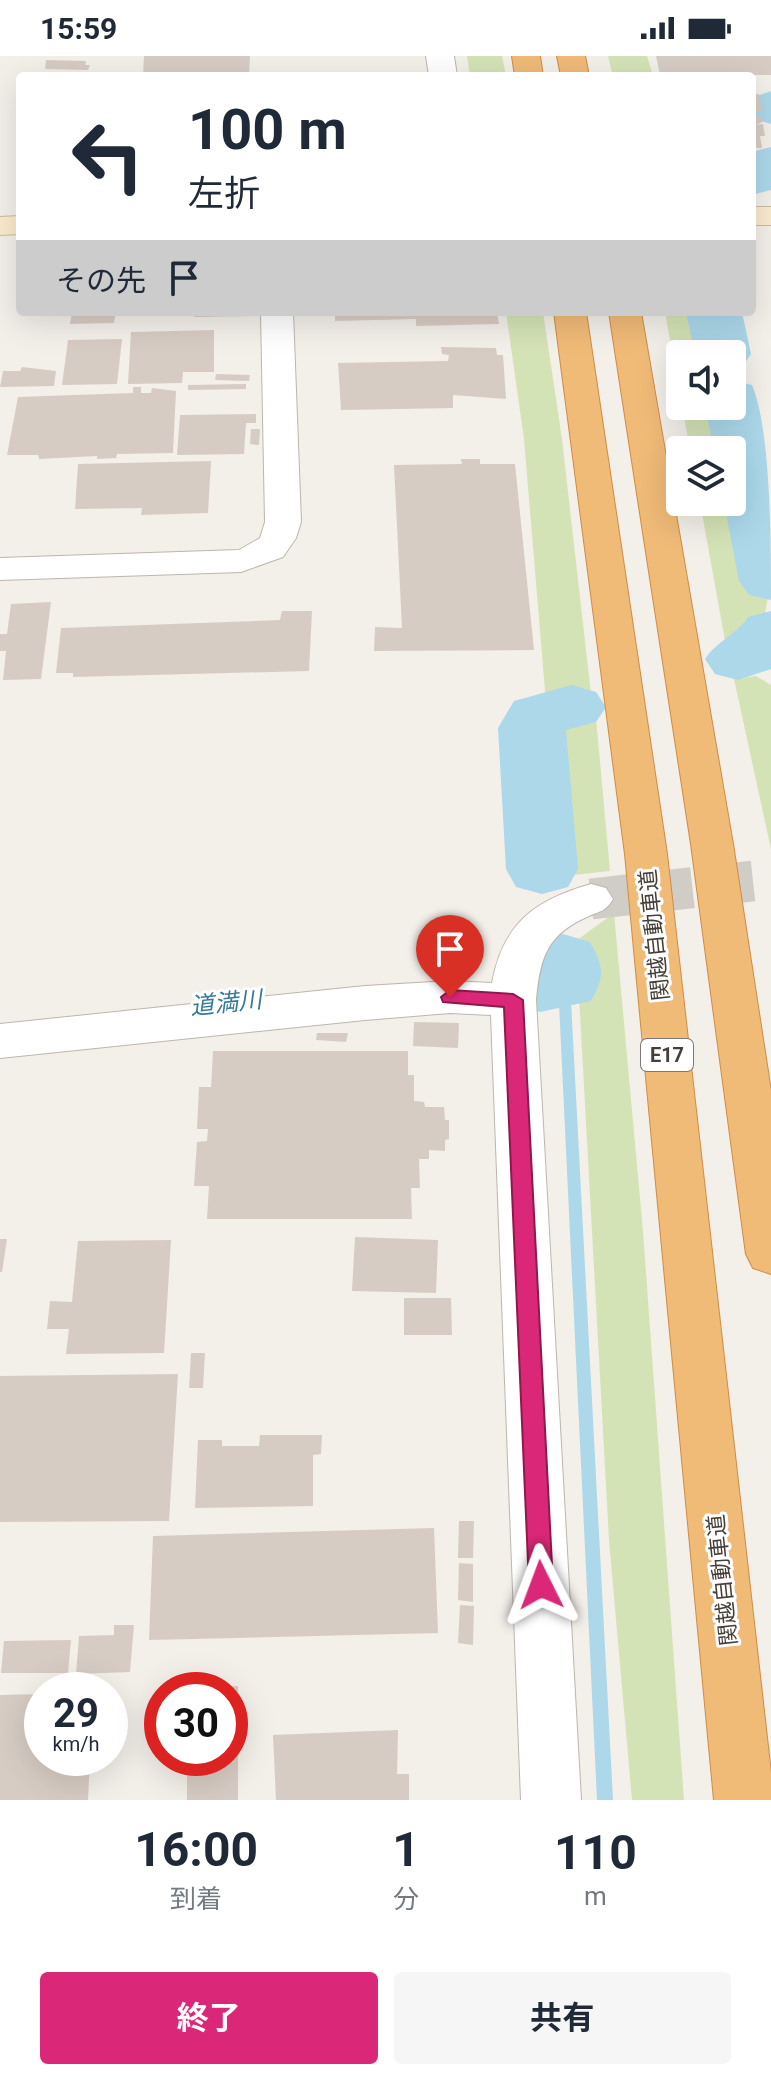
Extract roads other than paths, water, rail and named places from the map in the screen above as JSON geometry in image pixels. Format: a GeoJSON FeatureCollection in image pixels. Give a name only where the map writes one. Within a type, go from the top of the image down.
{"type":"FeatureCollection","features":[{"type":"Feature","properties":{"kind":"highway","name":"関越自動車道"},"geometry":{"type":"LineString","coordinates":[[571,316],[646,854],[744,1800]]}},
{"type":"Feature","properties":{"kind":"highway"},"geometry":{"type":"LineString","coordinates":[[626,316],[709,830],[771,1254]]}},
{"type":"Feature","properties":{"kind":"street"},"geometry":{"type":"LineString","coordinates":[[0,569],[241,561],[272,550],[280,540],[283,522],[277,316]]}},
{"type":"Feature","properties":{"kind":"street"},"geometry":{"type":"LineString","coordinates":[[551,1800],[513,1000],[520,953],[542,922],[567,907],[591,899]]}},
{"type":"Feature","properties":{"kind":"street"},"geometry":{"type":"LineString","coordinates":[[0,1041],[365,1003],[450,997],[513,1000]]}},
{"type":"Feature","properties":{"kind":"waterway","name":"道満川"},"geometry":{"type":"LineString","coordinates":[[756,176],[771,162]]}},
{"type":"Feature","properties":{"kind":"waterway","name":"道満川"},"geometry":{"type":"LineString","coordinates":[[715,316],[720,340]]}},
{"type":"Feature","properties":{"kind":"waterway","name":"道満川"},"geometry":{"type":"LineString","coordinates":[[737,420],[771,581]]}},
{"type":"Feature","properties":{"kind":"waterway","name":"道満川"},"geometry":{"type":"LineString","coordinates":[[738,659],[763,645],[771,631]]}},
{"type":"Feature","properties":{"kind":"waterway","name":"道満川"},"geometry":{"type":"LineString","coordinates":[[542,869],[532,728],[538,716],[572,707]]}},
{"type":"Feature","properties":{"kind":"waterway","name":"道満川"},"geometry":{"type":"LineString","coordinates":[[540,985],[564,982],[563,961]]}},
{"type":"Feature","properties":{"kind":"waterway"},"geometry":{"type":"LineString","coordinates":[[564,982],[605,1800]]}},
{"type":"Feature","properties":{"kind":"tunnel"},"geometry":{"type":"LineString","coordinates":[[591,899],[771,879]]}}]}
